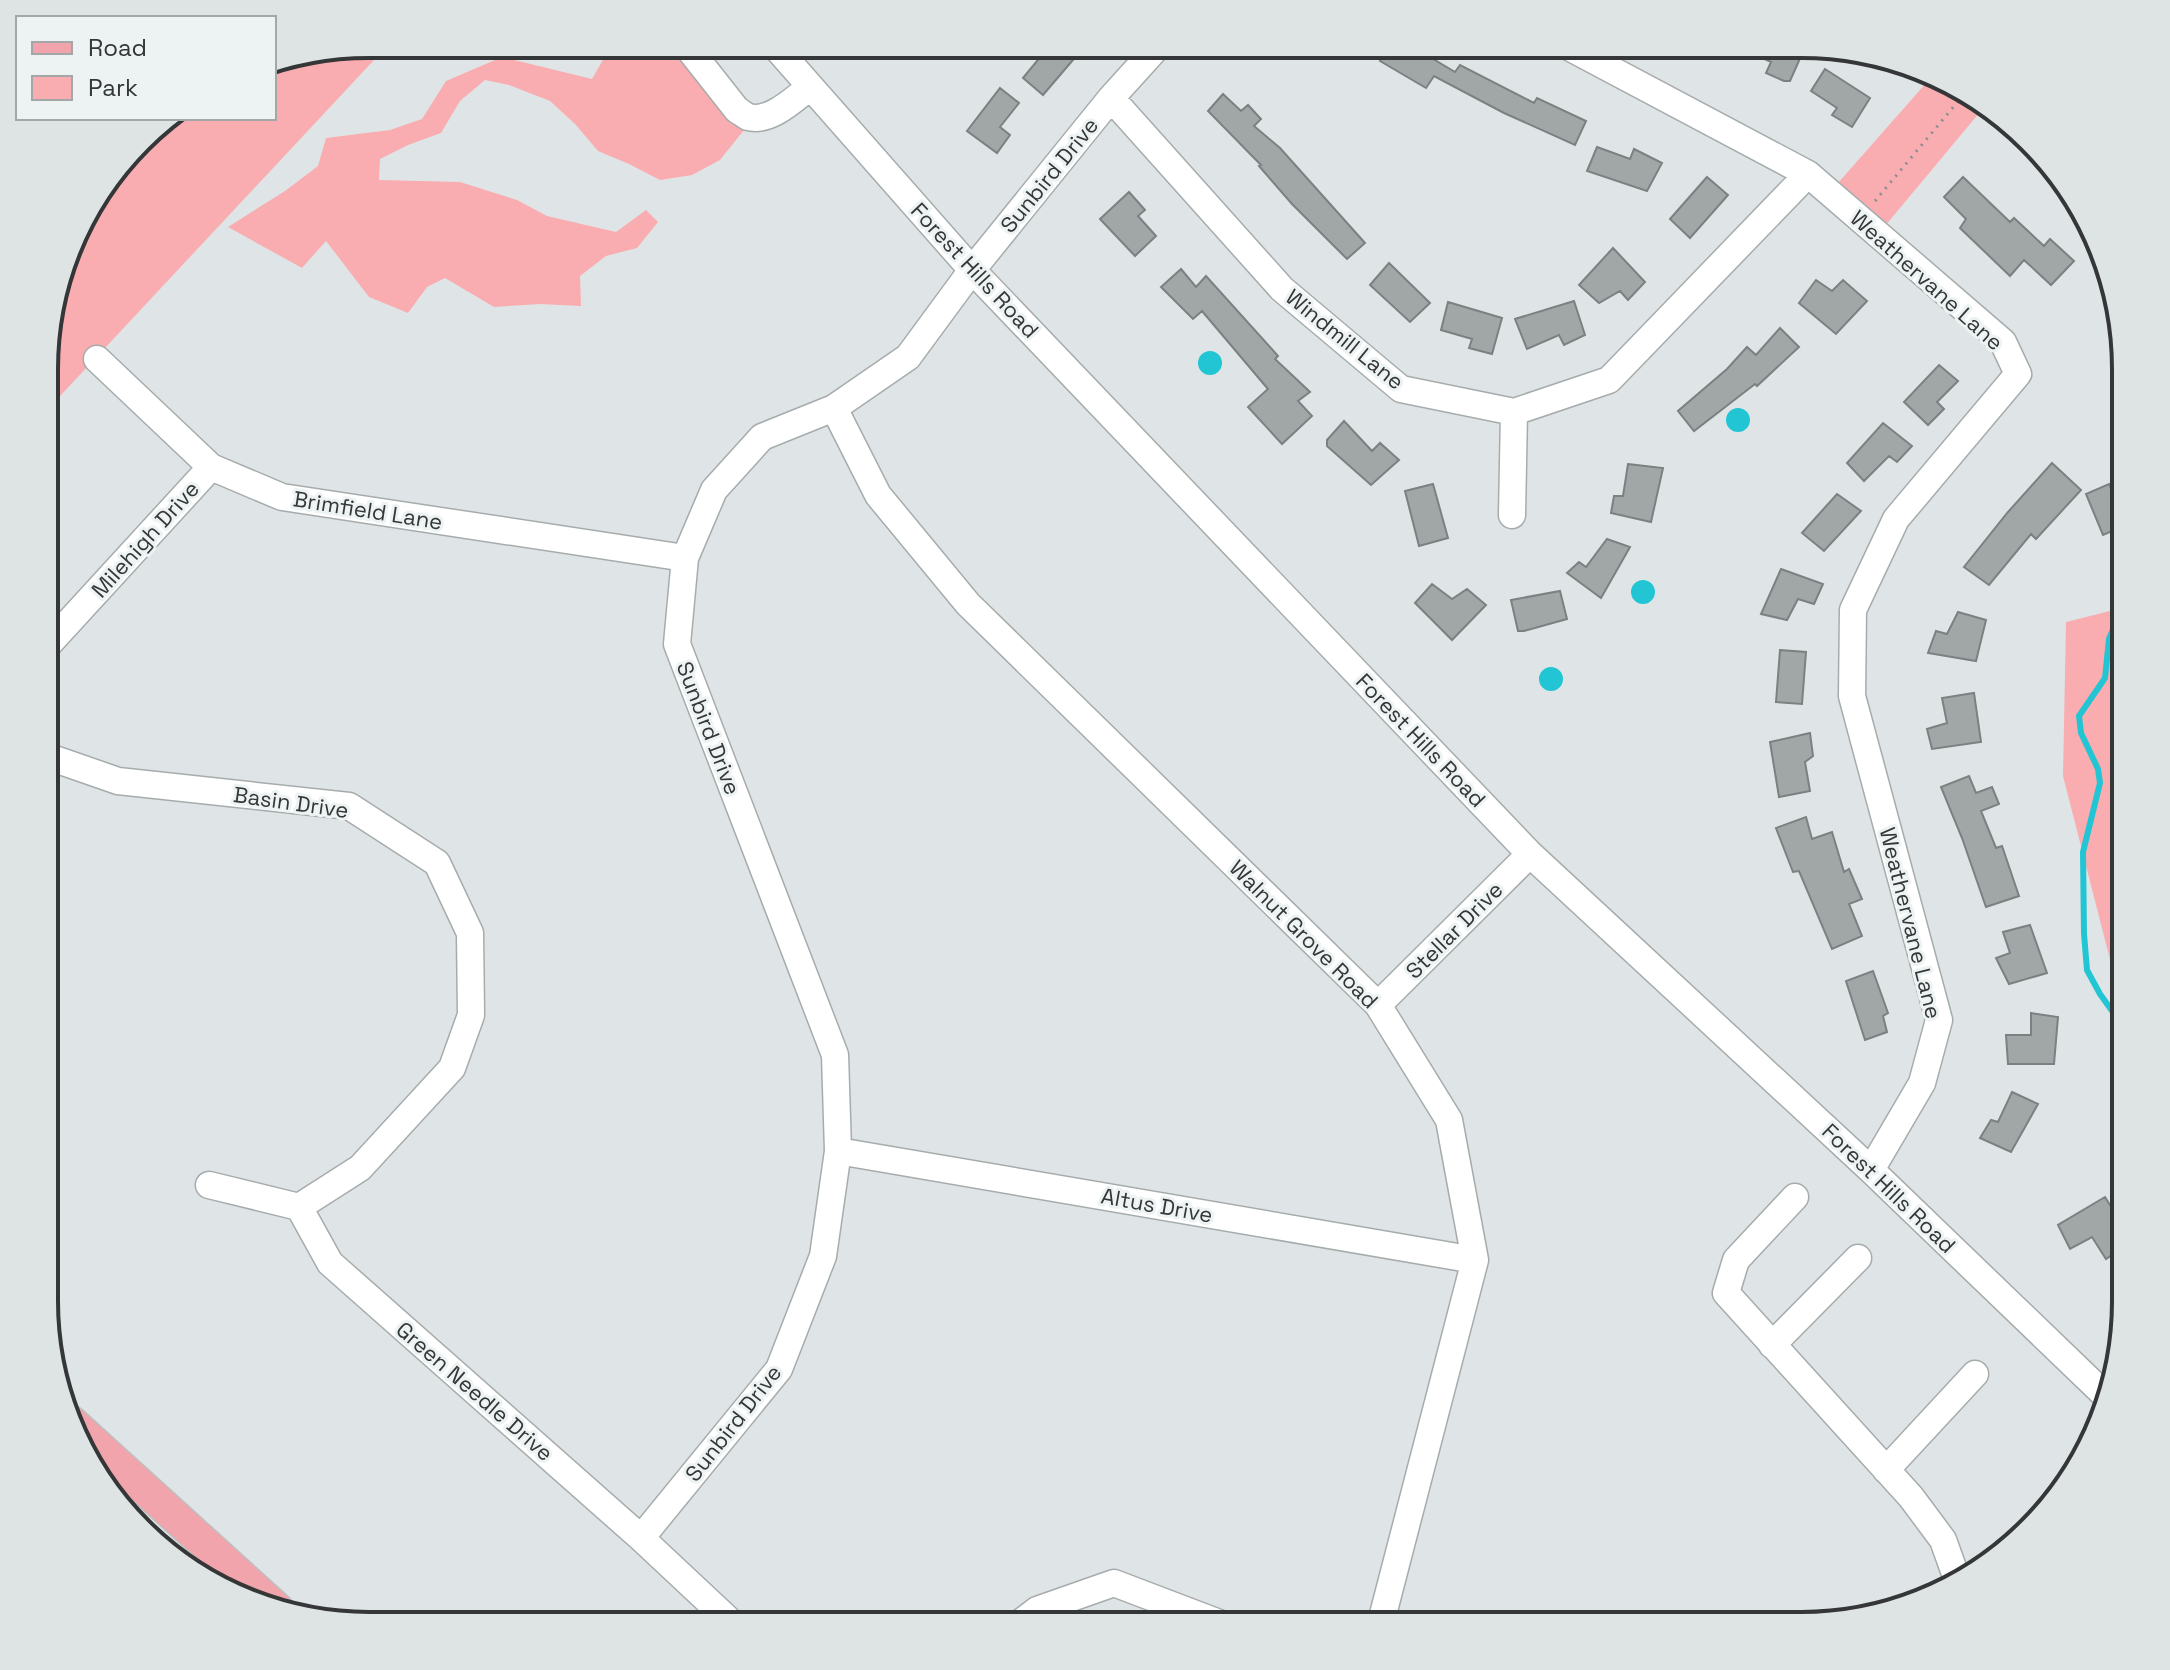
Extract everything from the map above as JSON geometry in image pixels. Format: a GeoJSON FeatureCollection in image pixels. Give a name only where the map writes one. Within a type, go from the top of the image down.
{"type":"FeatureCollection","features":[{"type":"Feature","properties":{"kind":"main road"},"geometry":{"type":"LineString","coordinates":[[90,1439],[257,1591]]}},
{"type":"Feature","properties":{"kind":"street"},"geometry":{"type":"LineString","coordinates":[[696,58],[737,110],[748,117],[766,116],[779,110],[810,87]]}},
{"type":"Feature","properties":{"kind":"street","name":"Forest Hills Road"},"geometry":{"type":"LineString","coordinates":[[785,58],[972,270],[1530,854],[1871,1170],[2099,1389]]}},
{"type":"Feature","properties":{"kind":"street","name":"Sunbird Drive"},"geometry":{"type":"LineString","coordinates":[[641,1538],[779,1369],[823,1256],[838,1151],[835,1055],[677,644],[685,558],[714,490],[762,437],[834,408],[908,357],[972,270],[1111,98],[1147,58]]}},
{"type":"Feature","properties":{"kind":"street","name":"Weathervane Lane"},"geometry":{"type":"LineString","coordinates":[[1589,58],[1808,174],[2003,342],[2018,374],[1896,519],[1853,610],[1852,696],[1939,1020],[1922,1083],[1871,1170]]}},
{"type":"Feature","properties":{"kind":"street","name":"Windmill Lane"},"geometry":{"type":"LineString","coordinates":[[1111,98],[1282,289],[1401,389],[1514,412]]}},
{"type":"Feature","properties":{"kind":"street"},"geometry":{"type":"LineString","coordinates":[[1512,515],[1514,412],[1609,380],[1808,174]]}},
{"type":"Feature","properties":{"kind":"street","name":"Brimfield Lane"},"geometry":{"type":"LineString","coordinates":[[97,359],[211,467],[282,497],[685,558]]}},
{"type":"Feature","properties":{"kind":"street","name":"Walnut Grove Road"},"geometry":{"type":"LineString","coordinates":[[834,408],[878,495],[968,604],[1378,1005],[1449,1120],[1475,1260],[1384,1612]]}},
{"type":"Feature","properties":{"kind":"street","name":"Milehigh Drive"},"geometry":{"type":"LineString","coordinates":[[58,634],[211,467]]}},
{"type":"Feature","properties":{"kind":"street","name":"Basin Drive"},"geometry":{"type":"LineString","coordinates":[[58,760],[118,781],[349,806],[437,863],[470,933],[471,1015],[452,1068],[360,1168],[299,1207]]}},
{"type":"Feature","properties":{"kind":"street","name":"Stellar Drive"},"geometry":{"type":"LineString","coordinates":[[1378,1005],[1530,854]]}},
{"type":"Feature","properties":{"kind":"street","name":"Altus Drive"},"geometry":{"type":"LineString","coordinates":[[838,1151],[1475,1260]]}},
{"type":"Feature","properties":{"kind":"street"},"geometry":{"type":"LineString","coordinates":[[209,1185],[299,1207]]}},
{"type":"Feature","properties":{"kind":"street"},"geometry":{"type":"LineString","coordinates":[[1795,1197],[1736,1260],[1726,1293],[1911,1497],[1943,1540],[1954,1571]]}},
{"type":"Feature","properties":{"kind":"street","name":"Green Needle Drive"},"geometry":{"type":"LineString","coordinates":[[299,1207],[330,1263],[641,1538],[720,1612]]}},
{"type":"Feature","properties":{"kind":"street"},"geometry":{"type":"LineString","coordinates":[[1772,1345],[1858,1258]]}},
{"type":"Feature","properties":{"kind":"street"},"geometry":{"type":"LineString","coordinates":[[1886,1470],[1975,1374]]}},
{"type":"Feature","properties":{"kind":"street"},"geometry":{"type":"LineString","coordinates":[[1034,1612],[1114,1583],[1190,1612]]}},
{"type":"Feature","properties":{"kind":"path"},"geometry":{"type":"LineString","coordinates":[[1860,219],[1958,101]]}},
{"type":"Feature","properties":{"kind":"green space"},"geometry":{"type":"Polygon","coordinates":[[[376,58],[58,398],[61,328],[74,269],[90,231],[110,196],[149,149],[183,120],[276,120],[276,72],[328,61],[376,58]]]}},
{"type":"Feature","properties":{"kind":"green space"},"geometry":{"type":"Polygon","coordinates":[[[500,58],[592,79],[604,58],[685,58],[744,130],[720,160],[692,175],[660,180],[598,151],[550,101],[509,85],[485,80],[460,101],[441,133],[380,159],[379,180],[460,182],[517,200],[547,216],[616,232],[646,210],[658,222],[637,248],[606,256],[580,276],[581,306],[540,304],[494,307],[445,278],[427,287],[408,313],[369,297],[326,241],[302,268],[228,227],[318,166],[326,138],[390,130],[422,119],[446,81],[500,58]]]}},
{"type":"Feature","properties":{"kind":"green space"},"geometry":{"type":"Polygon","coordinates":[[[1925,84],[1979,114],[1885,226],[1838,183],[1925,84]]]}},
{"type":"Feature","properties":{"kind":"green space"},"geometry":{"type":"Polygon","coordinates":[[[2112,610],[2112,967],[2063,776],[2066,622],[2112,610]]]}},
{"type":"Feature","properties":{"kind":"water"},"geometry":{"type":"Polygon","coordinates":[[[1210,351],[1218,355],[1222,363],[1218,371],[1210,375],[1202,371],[1198,363],[1202,355],[1210,351]]]}},
{"type":"Feature","properties":{"kind":"water"},"geometry":{"type":"Polygon","coordinates":[[[1738,408],[1746,412],[1750,420],[1746,428],[1738,432],[1730,428],[1726,420],[1730,412],[1738,408]]]}},
{"type":"Feature","properties":{"kind":"water"},"geometry":{"type":"Polygon","coordinates":[[[1643,580],[1651,584],[1655,592],[1651,600],[1643,604],[1635,600],[1631,592],[1635,584],[1643,580]]]}},
{"type":"Feature","properties":{"kind":"water"},"geometry":{"type":"Polygon","coordinates":[[[1551,667],[1559,671],[1563,679],[1559,687],[1551,691],[1543,687],[1539,679],[1543,671],[1551,667]]]}},
{"type":"Feature","properties":{"kind":"building"},"geometry":{"type":"Polygon","coordinates":[[[1039,58],[1075,58],[1043,95],[1023,78],[1039,58]]]}},
{"type":"Feature","properties":{"kind":"building"},"geometry":{"type":"Polygon","coordinates":[[[1382,58],[1432,58],[1455,72],[1460,65],[1534,103],[1537,98],[1586,121],[1575,145],[1504,113],[1434,76],[1426,88],[1380,61],[1382,58]]]}},
{"type":"Feature","properties":{"kind":"building"},"geometry":{"type":"Polygon","coordinates":[[[1763,58],[1800,58],[1790,81],[1766,73],[1771,62],[1763,58]]]}},
{"type":"Feature","properties":{"kind":"building"},"geometry":{"type":"Polygon","coordinates":[[[1825,69],[1870,98],[1852,127],[1832,115],[1837,108],[1811,91],[1825,69]]]}},
{"type":"Feature","properties":{"kind":"building"},"geometry":{"type":"Polygon","coordinates":[[[1000,88],[1019,103],[1000,127],[1010,135],[997,153],[967,131],[1000,88]]]}},
{"type":"Feature","properties":{"kind":"building"},"geometry":{"type":"Polygon","coordinates":[[[1223,94],[1241,111],[1248,105],[1261,119],[1254,126],[1280,148],[1365,243],[1347,259],[1292,204],[1261,165],[1208,111],[1223,94]]]}},
{"type":"Feature","properties":{"kind":"building"},"geometry":{"type":"Polygon","coordinates":[[[1597,147],[1630,159],[1634,149],[1662,163],[1647,191],[1587,171],[1597,147]]]}},
{"type":"Feature","properties":{"kind":"building"},"geometry":{"type":"Polygon","coordinates":[[[1707,177],[1728,195],[1690,238],[1670,219],[1707,177]]]}},
{"type":"Feature","properties":{"kind":"building"},"geometry":{"type":"Polygon","coordinates":[[[1963,177],[2010,222],[2014,218],[2044,246],[2050,239],[2074,261],[2051,285],[2024,260],[2010,276],[1960,228],[1966,219],[1944,197],[1963,177]]]}},
{"type":"Feature","properties":{"kind":"building"},"geometry":{"type":"Polygon","coordinates":[[[1129,192],[1145,210],[1138,216],[1156,236],[1135,256],[1100,219],[1129,192]]]}},
{"type":"Feature","properties":{"kind":"building"},"geometry":{"type":"Polygon","coordinates":[[[1613,248],[1645,282],[1628,300],[1620,291],[1599,303],[1579,285],[1613,248]]]}},
{"type":"Feature","properties":{"kind":"building"},"geometry":{"type":"Polygon","coordinates":[[[1389,263],[1430,303],[1410,322],[1370,285],[1389,263]]]}},
{"type":"Feature","properties":{"kind":"building"},"geometry":{"type":"Polygon","coordinates":[[[1181,269],[1196,287],[1206,276],[1278,356],[1275,359],[1310,392],[1298,401],[1312,416],[1282,444],[1248,407],[1268,389],[1202,311],[1193,319],[1161,287],[1181,269]]]}},
{"type":"Feature","properties":{"kind":"building"},"geometry":{"type":"Polygon","coordinates":[[[1816,280],[1832,291],[1843,280],[1867,301],[1836,334],[1799,303],[1816,280]]]}},
{"type":"Feature","properties":{"kind":"building"},"geometry":{"type":"Polygon","coordinates":[[[1574,301],[1585,335],[1564,345],[1559,335],[1527,349],[1515,319],[1574,301]]]}},
{"type":"Feature","properties":{"kind":"building"},"geometry":{"type":"Polygon","coordinates":[[[1448,302],[1502,318],[1492,354],[1469,348],[1472,339],[1441,330],[1448,302]]]}},
{"type":"Feature","properties":{"kind":"building"},"geometry":{"type":"Polygon","coordinates":[[[1780,328],[1799,347],[1757,386],[1755,384],[1694,431],[1678,411],[1727,369],[1747,347],[1756,355],[1780,328]]]}},
{"type":"Feature","properties":{"kind":"building"},"geometry":{"type":"Polygon","coordinates":[[[1939,365],[1958,381],[1937,402],[1944,409],[1928,425],[1904,402],[1939,365]]]}},
{"type":"Feature","properties":{"kind":"building"},"geometry":{"type":"Polygon","coordinates":[[[1344,421],[1372,451],[1380,443],[1399,460],[1371,485],[1327,446],[1327,440],[1344,421]]]}},
{"type":"Feature","properties":{"kind":"building"},"geometry":{"type":"Polygon","coordinates":[[[1883,423],[1912,446],[1897,462],[1889,456],[1864,481],[1847,463],[1883,423]]]}},
{"type":"Feature","properties":{"kind":"building"},"geometry":{"type":"Polygon","coordinates":[[[2052,463],[2081,490],[2036,539],[2031,534],[1989,585],[1964,567],[2052,463]]]}},
{"type":"Feature","properties":{"kind":"building"},"geometry":{"type":"Polygon","coordinates":[[[1628,464],[1663,468],[1651,522],[1611,513],[1614,496],[1623,496],[1628,464]]]}},
{"type":"Feature","properties":{"kind":"building"},"geometry":{"type":"Polygon","coordinates":[[[1433,484],[1448,538],[1419,546],[1405,491],[1433,484]]]}},
{"type":"Feature","properties":{"kind":"building"},"geometry":{"type":"Polygon","coordinates":[[[2109,484],[2112,491],[2112,531],[2103,535],[2086,494],[2109,484]]]}},
{"type":"Feature","properties":{"kind":"building"},"geometry":{"type":"Polygon","coordinates":[[[1837,494],[1861,511],[1824,551],[1802,533],[1837,494]]]}},
{"type":"Feature","properties":{"kind":"building"},"geometry":{"type":"Polygon","coordinates":[[[1607,539],[1630,547],[1601,598],[1567,573],[1579,562],[1586,567],[1607,539]]]}},
{"type":"Feature","properties":{"kind":"building"},"geometry":{"type":"Polygon","coordinates":[[[1781,569],[1823,584],[1814,604],[1798,599],[1787,620],[1761,614],[1781,569]]]}},
{"type":"Feature","properties":{"kind":"building"},"geometry":{"type":"Polygon","coordinates":[[[1432,584],[1452,599],[1467,589],[1486,605],[1452,640],[1415,603],[1432,584]]]}},
{"type":"Feature","properties":{"kind":"building"},"geometry":{"type":"Polygon","coordinates":[[[1560,591],[1567,619],[1518,631],[1511,600],[1560,591]]]}},
{"type":"Feature","properties":{"kind":"building"},"geometry":{"type":"Polygon","coordinates":[[[1958,612],[1986,620],[1976,661],[1928,653],[1936,631],[1947,634],[1958,612]]]}},
{"type":"Feature","properties":{"kind":"building"},"geometry":{"type":"Polygon","coordinates":[[[1780,650],[1806,652],[1802,704],[1776,702],[1780,650]]]}},
{"type":"Feature","properties":{"kind":"building"},"geometry":{"type":"Polygon","coordinates":[[[1974,693],[1981,742],[1932,749],[1927,729],[1947,723],[1942,698],[1974,693]]]}},
{"type":"Feature","properties":{"kind":"building"},"geometry":{"type":"Polygon","coordinates":[[[1810,733],[1813,756],[1805,762],[1810,791],[1779,797],[1770,742],[1810,733]]]}},
{"type":"Feature","properties":{"kind":"building"},"geometry":{"type":"Polygon","coordinates":[[[1969,776],[1976,793],[1992,787],[1999,804],[1981,811],[1996,848],[2002,846],[2019,896],[1986,907],[1941,787],[1969,776]]]}},
{"type":"Feature","properties":{"kind":"building"},"geometry":{"type":"Polygon","coordinates":[[[1806,817],[1812,839],[1832,832],[1844,872],[1849,869],[1862,899],[1849,904],[1862,936],[1832,949],[1799,871],[1793,872],[1776,828],[1806,817]]]}},
{"type":"Feature","properties":{"kind":"building"},"geometry":{"type":"Polygon","coordinates":[[[2030,925],[2047,973],[2009,984],[1996,958],[2010,953],[2003,932],[2030,925]]]}},
{"type":"Feature","properties":{"kind":"building"},"geometry":{"type":"Polygon","coordinates":[[[1873,971],[1888,1013],[1883,1016],[1887,1032],[1865,1040],[1846,981],[1873,971]]]}},
{"type":"Feature","properties":{"kind":"building"},"geometry":{"type":"Polygon","coordinates":[[[2031,1013],[2058,1017],[2054,1064],[2008,1064],[2006,1035],[2031,1035],[2031,1013]]]}},
{"type":"Feature","properties":{"kind":"building"},"geometry":{"type":"Polygon","coordinates":[[[2012,1092],[2038,1104],[2011,1152],[1980,1138],[1991,1120],[1998,1122],[2012,1092]]]}},
{"type":"Feature","properties":{"kind":"building"},"geometry":{"type":"Polygon","coordinates":[[[2105,1197],[2112,1208],[2112,1255],[2106,1259],[2092,1237],[2070,1249],[2058,1225],[2105,1197]]]}},
{"type":"Feature","properties":{"kind":"waterway"},"geometry":{"type":"LineString","coordinates":[[2112,632],[2105,678],[2079,716],[2081,733],[2098,769],[2100,783],[2083,852],[2087,970],[2112,1011]]}}]}
